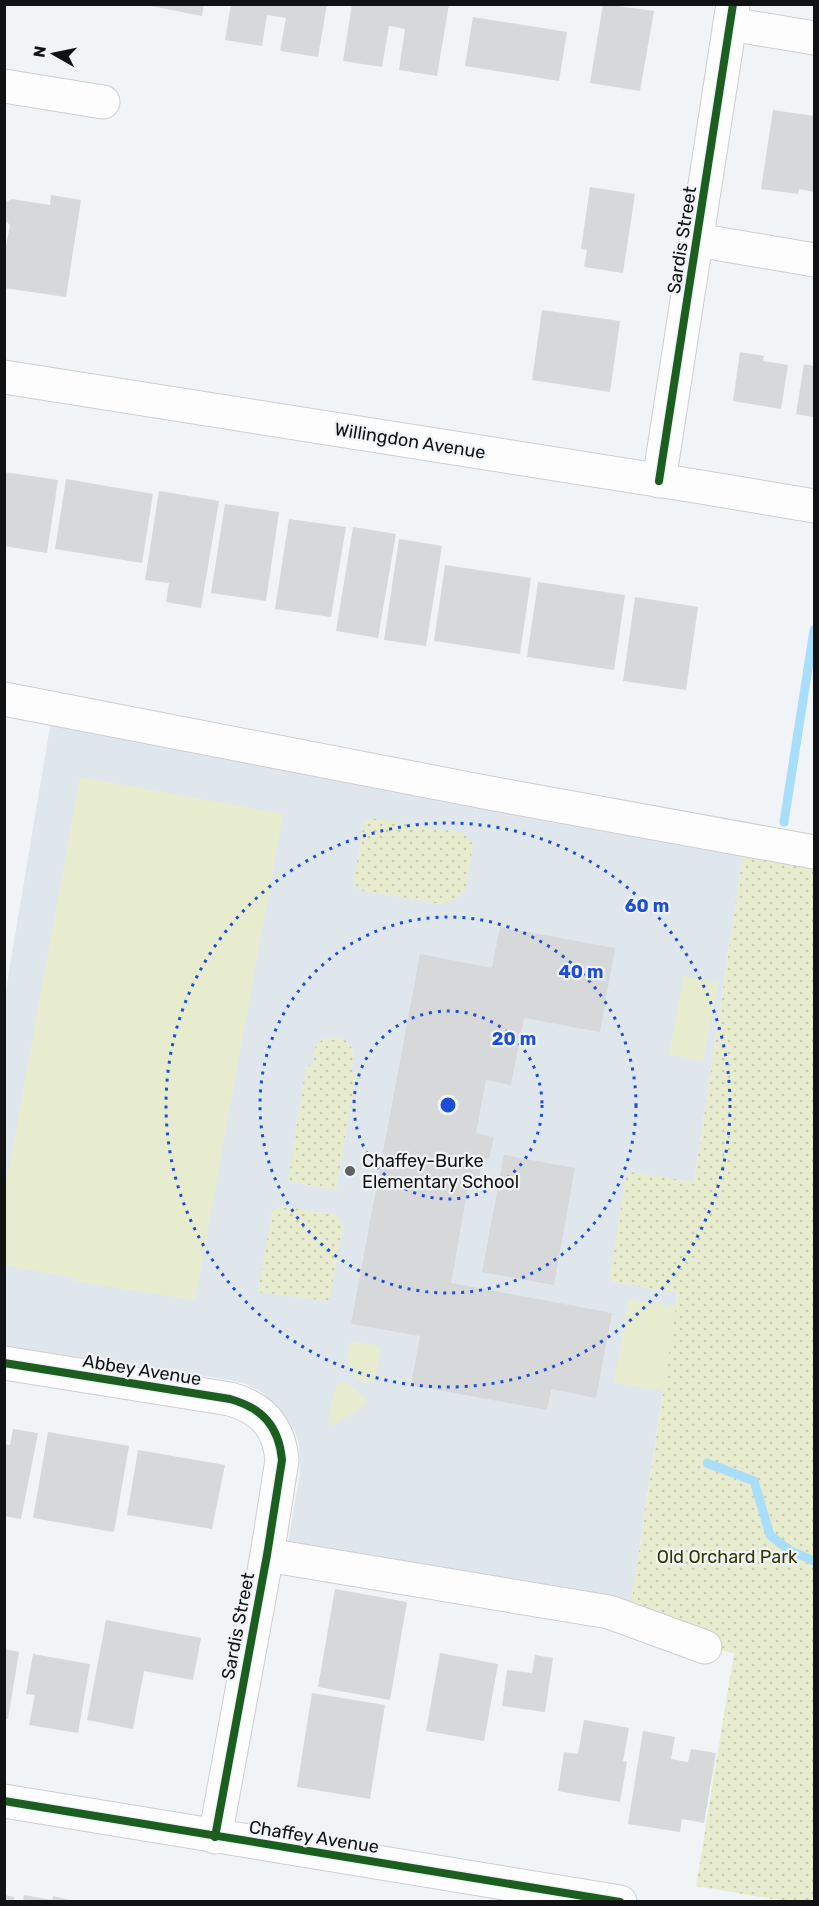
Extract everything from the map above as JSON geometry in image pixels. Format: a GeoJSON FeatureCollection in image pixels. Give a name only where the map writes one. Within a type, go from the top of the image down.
{"type":"FeatureCollection","features":[{"type":"Feature","properties":{"kind":"street"},"geometry":{"type":"LineString","coordinates":[[731,14],[814,38]]}},
{"type":"Feature","properties":{"kind":"street","name":"Sardis Street"},"geometry":{"type":"LineString","coordinates":[[659,481],[731,14]]}},
{"type":"Feature","properties":{"kind":"street"},"geometry":{"type":"LineString","coordinates":[[4,86],[103,102]]}},
{"type":"Feature","properties":{"kind":"street"},"geometry":{"type":"LineString","coordinates":[[697,240],[814,260]]}},
{"type":"Feature","properties":{"kind":"street","name":"Willingdon Avenue"},"geometry":{"type":"LineString","coordinates":[[4,377],[814,506]]}},
{"type":"Feature","properties":{"kind":"street"},"geometry":{"type":"LineString","coordinates":[[4,699],[506,796],[814,852]]}},
{"type":"Feature","properties":{"kind":"street","name":"Abbey Avenue"},"geometry":{"type":"LineString","coordinates":[[4,1363],[230,1399],[259,1412],[269,1422]]}},
{"type":"Feature","properties":{"kind":"street","name":"Sardis Street"},"geometry":{"type":"LineString","coordinates":[[215,1837],[267,1555],[282,1460],[276,1433],[269,1422]]}},
{"type":"Feature","properties":{"kind":"street"},"geometry":{"type":"LineString","coordinates":[[267,1555],[609,1612],[705,1647]]}},
{"type":"Feature","properties":{"kind":"street","name":"Chaffey Avenue"},"geometry":{"type":"LineString","coordinates":[[4,1801],[620,1902]]}},
{"type":"Feature","properties":{"kind":"shaded area","name":"Chaffey-Burke Elementary School"},"geometry":{"type":"Polygon","coordinates":[[[53,709],[745,841],[629,1618],[285,1559],[300,1473],[299,1444],[288,1420],[263,1393],[244,1383],[230,1380],[5,1346],[5,996],[53,709]]]}},
{"type":"Feature","properties":{"kind":"green space"},"geometry":{"type":"Polygon","coordinates":[[[80,777],[283,814],[195,1300],[74,1281],[75,1278],[5,1265],[5,1191],[80,777]]]}},
{"type":"Feature","properties":{"kind":"green space"},"geometry":{"type":"Polygon","coordinates":[[[370,818],[465,833],[473,845],[466,888],[456,899],[441,904],[360,890],[353,885],[364,821],[370,818]]]}},
{"type":"Feature","properties":{"kind":"green space","name":"Old Orchard Park"},"geometry":{"type":"Polygon","coordinates":[[[745,841],[814,852],[814,1901],[785,1901],[696,1886],[734,1653],[705,1647],[629,1618],[678,1293],[613,1282],[610,1277],[626,1175],[631,1172],[694,1182],[745,841]]]}},
{"type":"Feature","properties":{"kind":"green space"},"geometry":{"type":"Polygon","coordinates":[[[684,976],[718,983],[703,1061],[669,1054],[684,976]]]}},
{"type":"Feature","properties":{"kind":"green space"},"geometry":{"type":"Polygon","coordinates":[[[335,1037],[347,1041],[354,1051],[352,1070],[356,1075],[336,1190],[288,1181],[306,1067],[313,1064],[317,1044],[324,1039],[335,1037]]]}},
{"type":"Feature","properties":{"kind":"green space"},"geometry":{"type":"Polygon","coordinates":[[[281,1206],[338,1215],[343,1228],[329,1301],[258,1292],[272,1211],[281,1206]]]}},
{"type":"Feature","properties":{"kind":"green space"},"geometry":{"type":"Polygon","coordinates":[[[629,1299],[679,1307],[664,1391],[614,1383],[629,1299]]]}},
{"type":"Feature","properties":{"kind":"green space"},"geometry":{"type":"Polygon","coordinates":[[[350,1342],[375,1345],[379,1349],[374,1381],[367,1383],[352,1372],[348,1361],[350,1342]]]}},
{"type":"Feature","properties":{"kind":"green space"},"geometry":{"type":"Polygon","coordinates":[[[342,1382],[350,1385],[368,1402],[335,1425],[329,1425],[332,1399],[338,1384],[342,1382]]]}},
{"type":"Feature","properties":{"kind":"building"},"geometry":{"type":"Polygon","coordinates":[[[141,4],[204,4],[202,16],[141,4]]]}},
{"type":"Feature","properties":{"kind":"building"},"geometry":{"type":"Polygon","coordinates":[[[231,4],[327,4],[318,57],[280,51],[286,18],[267,15],[262,46],[225,40],[231,4]]]}},
{"type":"Feature","properties":{"kind":"building"},"geometry":{"type":"Polygon","coordinates":[[[352,4],[449,4],[437,76],[399,70],[405,29],[396,27],[389,26],[382,67],[343,61],[352,4]]]}},
{"type":"Feature","properties":{"kind":"building"},"geometry":{"type":"Polygon","coordinates":[[[603,4],[654,11],[640,91],[590,83],[603,4]]]}},
{"type":"Feature","properties":{"kind":"building"},"geometry":{"type":"Polygon","coordinates":[[[473,17],[567,32],[559,81],[465,66],[473,17]]]}},
{"type":"Feature","properties":{"kind":"building"},"geometry":{"type":"Polygon","coordinates":[[[773,110],[814,116],[814,192],[799,189],[798,194],[761,189],[773,110]]]}},
{"type":"Feature","properties":{"kind":"building"},"geometry":{"type":"Polygon","coordinates":[[[590,187],[635,194],[623,273],[584,267],[587,250],[581,249],[590,187]]]}},
{"type":"Feature","properties":{"kind":"building"},"geometry":{"type":"Polygon","coordinates":[[[51,195],[81,200],[66,297],[4,288],[4,257],[10,225],[4,219],[6,202],[12,199],[50,205],[51,195]]]}},
{"type":"Feature","properties":{"kind":"building"},"geometry":{"type":"Polygon","coordinates":[[[542,310],[620,321],[610,392],[532,380],[542,310]]]}},
{"type":"Feature","properties":{"kind":"building"},"geometry":{"type":"Polygon","coordinates":[[[740,352],[764,356],[763,361],[788,365],[781,409],[733,401],[740,352]]]}},
{"type":"Feature","properties":{"kind":"building"},"geometry":{"type":"Polygon","coordinates":[[[804,364],[814,366],[814,417],[796,414],[804,364]]]}},
{"type":"Feature","properties":{"kind":"building"},"geometry":{"type":"Polygon","coordinates":[[[4,472],[58,480],[47,553],[4,546],[4,472]]]}},
{"type":"Feature","properties":{"kind":"building"},"geometry":{"type":"Polygon","coordinates":[[[66,479],[153,494],[142,563],[55,549],[66,479]]]}},
{"type":"Feature","properties":{"kind":"building"},"geometry":{"type":"Polygon","coordinates":[[[159,491],[219,501],[201,608],[166,602],[169,583],[145,580],[159,491]]]}},
{"type":"Feature","properties":{"kind":"building"},"geometry":{"type":"Polygon","coordinates":[[[225,504],[279,512],[266,601],[211,593],[225,504]]]}},
{"type":"Feature","properties":{"kind":"building"},"geometry":{"type":"Polygon","coordinates":[[[289,519],[346,527],[331,617],[275,609],[289,519]]]}},
{"type":"Feature","properties":{"kind":"building"},"geometry":{"type":"Polygon","coordinates":[[[353,527],[396,534],[378,638],[336,631],[353,527]]]}},
{"type":"Feature","properties":{"kind":"building"},"geometry":{"type":"Polygon","coordinates":[[[399,539],[442,546],[426,646],[384,640],[399,539]]]}},
{"type":"Feature","properties":{"kind":"building"},"geometry":{"type":"Polygon","coordinates":[[[445,565],[531,578],[520,654],[434,641],[445,565]]]}},
{"type":"Feature","properties":{"kind":"building"},"geometry":{"type":"Polygon","coordinates":[[[538,582],[625,595],[614,670],[527,657],[538,582]]]}},
{"type":"Feature","properties":{"kind":"building"},"geometry":{"type":"Polygon","coordinates":[[[635,597],[698,607],[686,690],[623,681],[635,597]]]}},
{"type":"Feature","properties":{"kind":"building"},"geometry":{"type":"Polygon","coordinates":[[[500,927],[615,948],[600,1032],[524,1018],[511,1085],[486,1080],[476,1133],[494,1137],[489,1159],[483,1158],[479,1179],[470,1177],[451,1283],[612,1313],[596,1398],[551,1389],[547,1410],[411,1385],[420,1336],[351,1324],[420,954],[492,968],[500,927]]]}},
{"type":"Feature","properties":{"kind":"building"},"geometry":{"type":"Polygon","coordinates":[[[504,1155],[575,1168],[554,1285],[482,1272],[504,1155]]]}},
{"type":"Feature","properties":{"kind":"building"},"geometry":{"type":"Polygon","coordinates":[[[13,1429],[38,1433],[21,1519],[4,1516],[4,1444],[10,1445],[13,1429]]]}},
{"type":"Feature","properties":{"kind":"building"},"geometry":{"type":"Polygon","coordinates":[[[48,1432],[129,1446],[114,1532],[33,1518],[48,1432]]]}},
{"type":"Feature","properties":{"kind":"building"},"geometry":{"type":"Polygon","coordinates":[[[138,1450],[225,1465],[212,1529],[127,1515],[138,1450]]]}},
{"type":"Feature","properties":{"kind":"building"},"geometry":{"type":"Polygon","coordinates":[[[335,1589],[407,1602],[390,1700],[318,1687],[335,1589]]]}},
{"type":"Feature","properties":{"kind":"building"},"geometry":{"type":"Polygon","coordinates":[[[106,1620],[201,1638],[193,1680],[144,1671],[133,1729],[87,1720],[106,1620]]]}},
{"type":"Feature","properties":{"kind":"building"},"geometry":{"type":"Polygon","coordinates":[[[4,1649],[19,1652],[8,1719],[4,1718],[4,1649]]]}},
{"type":"Feature","properties":{"kind":"building"},"geometry":{"type":"Polygon","coordinates":[[[440,1653],[498,1664],[484,1741],[426,1731],[440,1653]]]}},
{"type":"Feature","properties":{"kind":"building"},"geometry":{"type":"Polygon","coordinates":[[[33,1654],[90,1664],[78,1733],[29,1725],[35,1695],[26,1694],[33,1654]]]}},
{"type":"Feature","properties":{"kind":"building"},"geometry":{"type":"Polygon","coordinates":[[[535,1655],[553,1658],[545,1712],[502,1706],[507,1670],[532,1673],[535,1655]]]}},
{"type":"Feature","properties":{"kind":"building"},"geometry":{"type":"Polygon","coordinates":[[[312,1693],[385,1705],[370,1799],[297,1787],[312,1693]]]}},
{"type":"Feature","properties":{"kind":"building"},"geometry":{"type":"Polygon","coordinates":[[[584,1720],[629,1728],[623,1761],[627,1762],[620,1802],[558,1791],[564,1752],[578,1754],[584,1720]]]}},
{"type":"Feature","properties":{"kind":"building"},"geometry":{"type":"Polygon","coordinates":[[[643,1731],[675,1737],[671,1759],[688,1762],[691,1749],[716,1753],[704,1823],[682,1819],[680,1832],[628,1824],[643,1731]]]}},
{"type":"Feature","properties":{"kind":"building"},"geometry":{"type":"Polygon","coordinates":[[[4,1895],[14,1897],[14,1902],[4,1902],[4,1895]]]}},
{"type":"Feature","properties":{"kind":"building"},"geometry":{"type":"Polygon","coordinates":[[[24,1895],[52,1900],[53,1896],[78,1902],[23,1902],[24,1895]]]}},
{"type":"Feature","properties":{"kind":"waterway"},"geometry":{"type":"LineString","coordinates":[[784,822],[814,630]]}},
{"type":"Feature","properties":{"kind":"waterway"},"geometry":{"type":"LineString","coordinates":[[707,1463],[754,1481],[770,1535],[789,1550],[814,1561]]}},
{"type":"Feature","properties":{"kind":"cycle path"},"geometry":{"type":"LineString","coordinates":[[659,481],[733,4]]}},
{"type":"Feature","properties":{"kind":"cycle path"},"geometry":{"type":"LineString","coordinates":[[4,1363],[230,1399],[260,1413],[273,1428],[282,1460],[267,1555],[215,1837]]}},
{"type":"Feature","properties":{"kind":"cycle path"},"geometry":{"type":"LineString","coordinates":[[4,1801],[620,1902]]}},
{"type":"Feature","properties":{"kind":"place","name":"Chaffey-Burke Elementary School"},"geometry":{"type":"Point","coordinates":[350,1171]}}]}
